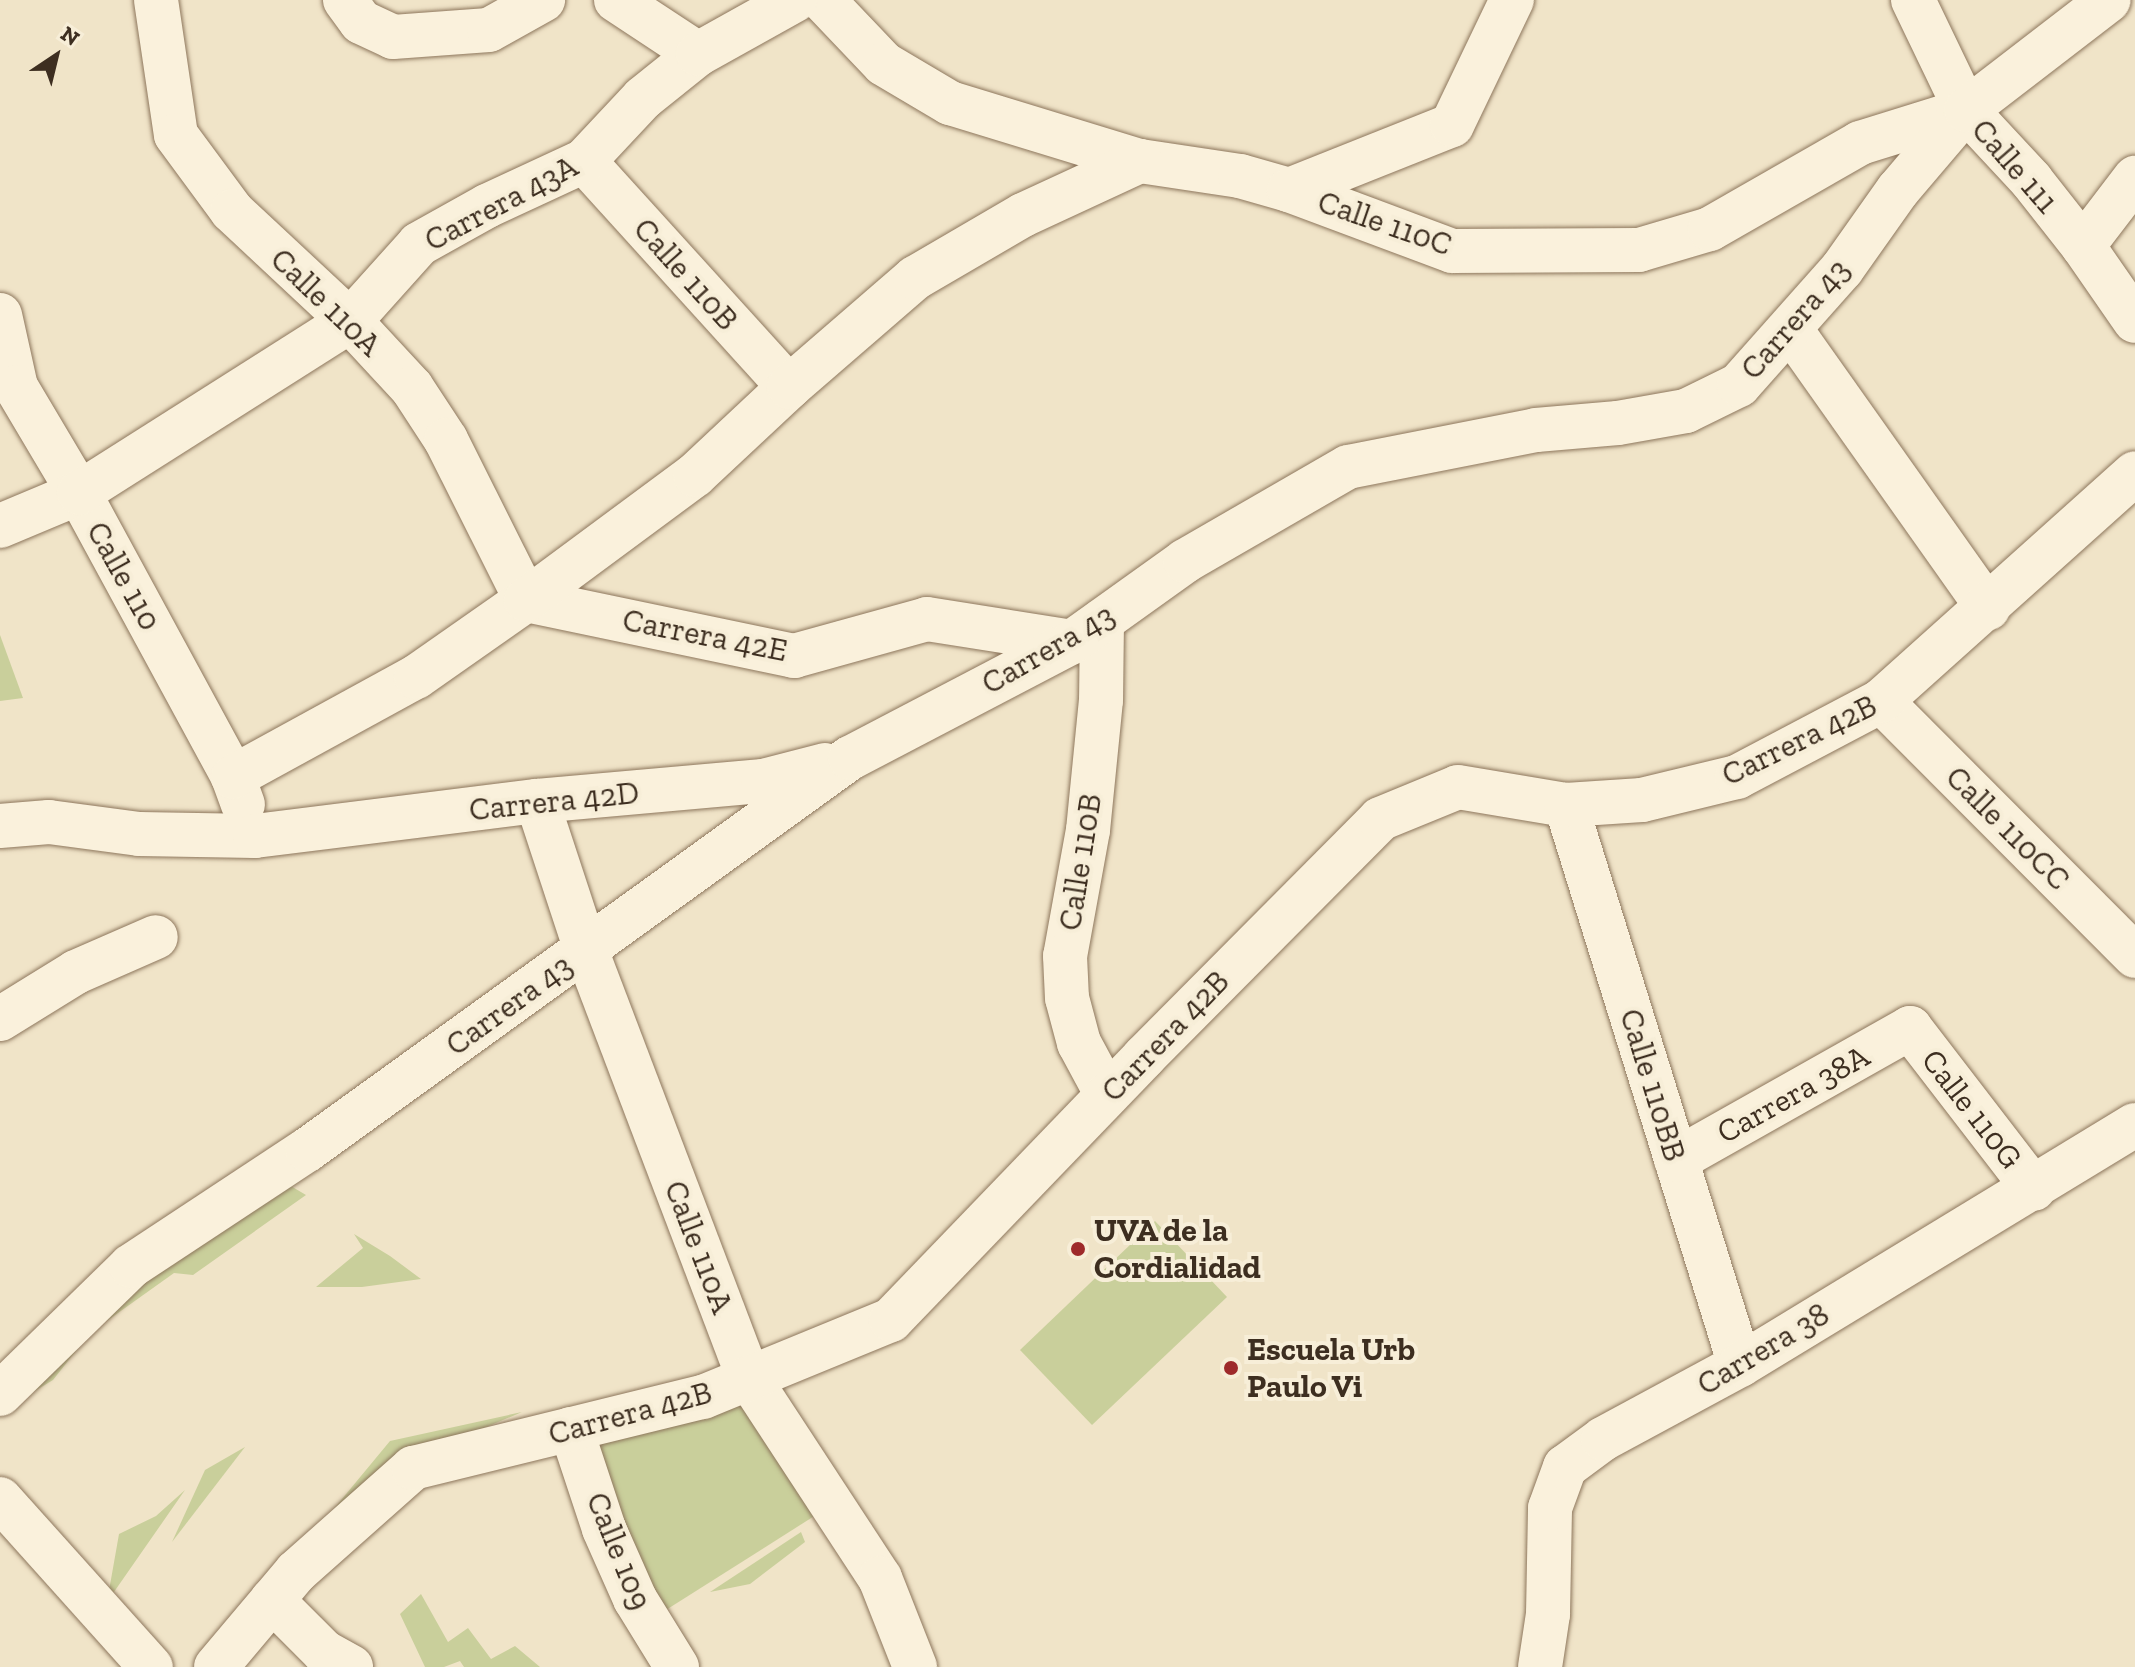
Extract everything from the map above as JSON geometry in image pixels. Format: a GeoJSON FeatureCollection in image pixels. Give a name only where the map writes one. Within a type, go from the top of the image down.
{"type":"FeatureCollection","features":[{"type":"Feature","properties":{"kind":"street","name":"Calle 110A"},"geometry":{"type":"LineString","coordinates":[[156,0],[176,135],[232,211],[350,321],[412,388],[446,440],[526,600]]}},
{"type":"Feature","properties":{"kind":"street"},"geometry":{"type":"LineString","coordinates":[[345,0],[361,22],[393,37],[489,30],[543,0]]}},
{"type":"Feature","properties":{"kind":"street"},"geometry":{"type":"LineString","coordinates":[[616,0],[698,54]]}},
{"type":"Feature","properties":{"kind":"street","name":"Carrera 43A"},"geometry":{"type":"LineString","coordinates":[[0,526],[79,493],[350,321],[419,244],[487,206],[584,161],[643,98],[698,54],[795,0]]}},
{"type":"Feature","properties":{"kind":"street","name":"Calle 110C"},"geometry":{"type":"LineString","coordinates":[[823,0],[884,64],[950,103],[1140,161],[1240,176],[1289,190],[1452,251],[1639,250],[1710,229],[1860,143],[1966,110]]}},
{"type":"Feature","properties":{"kind":"street"},"geometry":{"type":"LineString","coordinates":[[1289,190],[1452,125],[1512,0]]}},
{"type":"Feature","properties":{"kind":"street","name":"Calle 111"},"geometry":{"type":"LineString","coordinates":[[1913,0],[1966,110],[2031,180],[2083,246],[2135,321]]}},
{"type":"Feature","properties":{"kind":"street","name":"Carrera 43"},"geometry":{"type":"LineString","coordinates":[[0,1394],[131,1266],[307,1150],[850,758],[1087,631],[1185,561],[1348,467],[1536,430],[1618,423],[1686,411],[1739,385],[1842,269],[1898,190],[1966,110],[2109,0]]}},
{"type":"Feature","properties":{"kind":"street","name":"Calle 110B"},"geometry":{"type":"LineString","coordinates":[[584,161],[789,387]]}},
{"type":"Feature","properties":{"kind":"street"},"geometry":{"type":"LineString","coordinates":[[233,777],[416,677],[526,600],[695,475],[789,387],[915,278],[1023,215],[1140,161]]}},
{"type":"Feature","properties":{"kind":"street"},"geometry":{"type":"LineString","coordinates":[[2083,246],[2135,178]]}},
{"type":"Feature","properties":{"kind":"street","name":"Calle 110"},"geometry":{"type":"LineString","coordinates":[[0,315],[16,387],[79,493],[233,777],[255,836]]}},
{"type":"Feature","properties":{"kind":"street"},"geometry":{"type":"LineString","coordinates":[[1791,330],[1988,608]]}},
{"type":"Feature","properties":{"kind":"street","name":"Carrera 42B"},"geometry":{"type":"LineString","coordinates":[[216,1667],[296,1572],[413,1468],[703,1397],[891,1320],[1107,1095],[1380,819],[1458,787],[1566,805],[1642,800],[1737,777],[1881,701],[2135,473]]}},
{"type":"Feature","properties":{"kind":"street","name":"Carrera 42E"},"geometry":{"type":"LineString","coordinates":[[526,600],[794,656],[927,619],[1087,631]]}},
{"type":"Feature","properties":{"kind":"street","name":"Calle 110B"},"geometry":{"type":"LineString","coordinates":[[1087,631],[1101,700],[1088,830],[1065,956],[1067,998],[1079,1043],[1107,1095]]}},
{"type":"Feature","properties":{"kind":"street","name":"Calle 110CC"},"geometry":{"type":"LineString","coordinates":[[1881,701],[2135,956]]}},
{"type":"Feature","properties":{"kind":"street","name":"Carrera 42D"},"geometry":{"type":"LineString","coordinates":[[0,826],[49,822],[139,834],[255,836],[537,801],[763,781],[850,758]]}},
{"type":"Feature","properties":{"kind":"street","name":"Calle 110A"},"geometry":{"type":"LineString","coordinates":[[537,801],[586,950],[749,1378],[880,1578],[915,1667]]}},
{"type":"Feature","properties":{"kind":"street","name":"Calle 110BB"},"geometry":{"type":"LineString","coordinates":[[1566,805],[1740,1365]]}},
{"type":"Feature","properties":{"kind":"street"},"geometry":{"type":"LineString","coordinates":[[0,1019],[76,972],[156,937]]}},
{"type":"Feature","properties":{"kind":"street","name":"Carrera 38A"},"geometry":{"type":"LineString","coordinates":[[1676,1160],[1910,1028]]}},
{"type":"Feature","properties":{"kind":"street","name":"Calle 110G"},"geometry":{"type":"LineString","coordinates":[[1910,1028],[2034,1189]]}},
{"type":"Feature","properties":{"kind":"street","name":"Carrera 38"},"geometry":{"type":"LineString","coordinates":[[1540,1667],[1548,1614],[1550,1508],[1565,1467],[1603,1439],[1740,1365],[2135,1125]]}},
{"type":"Feature","properties":{"kind":"street","name":"Calle 109"},"geometry":{"type":"LineString","coordinates":[[571,1429],[604,1529],[635,1599],[677,1667]]}},
{"type":"Feature","properties":{"kind":"street"},"geometry":{"type":"LineString","coordinates":[[0,1499],[151,1667]]}},
{"type":"Feature","properties":{"kind":"street"},"geometry":{"type":"LineString","coordinates":[[272,1600],[324,1652],[351,1667]]}},
{"type":"Feature","properties":{"kind":"green space"},"geometry":{"type":"Polygon","coordinates":[[[0,635],[23,698],[0,701],[0,635]]]}},
{"type":"Feature","properties":{"kind":"green space"},"geometry":{"type":"Polygon","coordinates":[[[284,1182],[306,1195],[193,1275],[174,1273],[90,1333],[53,1380],[0,1412],[130,1276],[284,1182]]]}},
{"type":"Feature","properties":{"kind":"green space"},"geometry":{"type":"Polygon","coordinates":[[[1155,1221],[1227,1297],[1092,1425],[1020,1350],[1155,1221]]]}},
{"type":"Feature","properties":{"kind":"green space"},"geometry":{"type":"Polygon","coordinates":[[[354,1234],[421,1279],[362,1287],[316,1287],[363,1248],[354,1234]]]}},
{"type":"Feature","properties":{"kind":"green space"},"geometry":{"type":"Polygon","coordinates":[[[746,1388],[827,1508],[658,1615],[583,1433],[746,1388]]]}},
{"type":"Feature","properties":{"kind":"green space"},"geometry":{"type":"Polygon","coordinates":[[[522,1412],[423,1454],[303,1546],[390,1441],[522,1412]]]}},
{"type":"Feature","properties":{"kind":"green space"},"geometry":{"type":"Polygon","coordinates":[[[245,1447],[172,1542],[205,1470],[245,1447]]]}},
{"type":"Feature","properties":{"kind":"green space"},"geometry":{"type":"Polygon","coordinates":[[[185,1490],[107,1602],[119,1534],[156,1516],[185,1490]]]}},
{"type":"Feature","properties":{"kind":"green space"},"geometry":{"type":"Polygon","coordinates":[[[801,1532],[805,1542],[750,1584],[710,1592],[801,1532]]]}},
{"type":"Feature","properties":{"kind":"green space"},"geometry":{"type":"Polygon","coordinates":[[[421,1594],[448,1642],[468,1628],[491,1659],[515,1646],[540,1667],[464,1667],[460,1661],[444,1667],[425,1667],[400,1614],[421,1594]]]}},
{"type":"Feature","properties":{"kind":"place","name":"UVA de la Cordialidad"},"geometry":{"type":"Point","coordinates":[1078,1249]}},
{"type":"Feature","properties":{"kind":"place","name":"Escuela Urb Paulo Vi"},"geometry":{"type":"Point","coordinates":[1231,1368]}}]}
